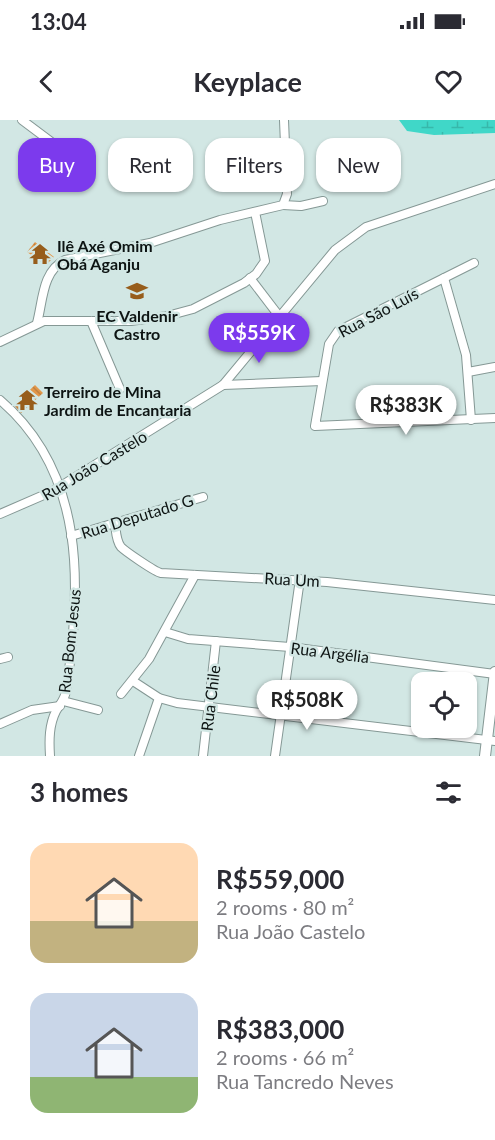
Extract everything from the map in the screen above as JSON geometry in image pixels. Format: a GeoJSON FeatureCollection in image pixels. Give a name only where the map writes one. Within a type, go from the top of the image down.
{"type":"FeatureCollection","features":[{"type":"Feature","properties":{"kind":"street"},"geometry":{"type":"LineString","coordinates":[[22,120],[46,138]]}},
{"type":"Feature","properties":{"kind":"street"},"geometry":{"type":"LineString","coordinates":[[283,205],[286,194],[284,120]]}},
{"type":"Feature","properties":{"kind":"street","name":"Rua João Castelo"},"geometry":{"type":"LineString","coordinates":[[0,514],[61,487],[223,385],[335,250],[366,227],[495,184]]}},
{"type":"Feature","properties":{"kind":"street"},"geometry":{"type":"LineString","coordinates":[[37,323],[48,277],[60,262],[96,252],[150,243],[220,220],[283,205],[301,206],[323,201]]}},
{"type":"Feature","properties":{"kind":"street"},"geometry":{"type":"LineString","coordinates":[[0,342],[37,323],[131,321],[167,316],[214,300],[250,278],[266,258],[255,212]]}},
{"type":"Feature","properties":{"kind":"street","name":"Rua São Luís"},"geometry":{"type":"LineString","coordinates":[[471,420],[315,426],[329,344],[338,331],[474,263]]}},
{"type":"Feature","properties":{"kind":"street"},"geometry":{"type":"LineString","coordinates":[[250,278],[279,316]]}},
{"type":"Feature","properties":{"kind":"street"},"geometry":{"type":"LineString","coordinates":[[444,278],[461,333],[468,372],[471,420],[495,418]]}},
{"type":"Feature","properties":{"kind":"street"},"geometry":{"type":"LineString","coordinates":[[91,321],[120,389]]}},
{"type":"Feature","properties":{"kind":"street"},"geometry":{"type":"LineString","coordinates":[[468,372],[495,367]]}},
{"type":"Feature","properties":{"kind":"street"},"geometry":{"type":"LineString","coordinates":[[223,385],[322,381]]}},
{"type":"Feature","properties":{"kind":"street","name":"Rua Bom Jesus"},"geometry":{"type":"LineString","coordinates":[[0,400],[35,436],[52,464],[61,487],[71,536],[76,602],[66,689],[50,733],[50,756]]}},
{"type":"Feature","properties":{"kind":"street","name":"Rua Deputado G"},"geometry":{"type":"LineString","coordinates":[[71,536],[203,497]]}},
{"type":"Feature","properties":{"kind":"street","name":"Rua Um"},"geometry":{"type":"LineString","coordinates":[[115,524],[120,545],[149,568],[161,573],[300,579],[495,600]]}},
{"type":"Feature","properties":{"kind":"street"},"geometry":{"type":"LineString","coordinates":[[121,694],[133,681],[165,632],[195,575]]}},
{"type":"Feature","properties":{"kind":"street"},"geometry":{"type":"LineString","coordinates":[[275,756],[300,579]]}},
{"type":"Feature","properties":{"kind":"street","name":"Rua Argélia"},"geometry":{"type":"LineString","coordinates":[[165,632],[188,639],[290,647],[495,674]]}},
{"type":"Feature","properties":{"kind":"street","name":"Rua Chile"},"geometry":{"type":"LineString","coordinates":[[203,756],[216,641]]}},
{"type":"Feature","properties":{"kind":"street"},"geometry":{"type":"LineString","coordinates":[[485,756],[491,741],[495,674]]}},
{"type":"Feature","properties":{"kind":"street"},"geometry":{"type":"LineString","coordinates":[[133,681],[159,698],[209,707],[491,741]]}},
{"type":"Feature","properties":{"kind":"street"},"geometry":{"type":"LineString","coordinates":[[139,756],[159,698]]}},
{"type":"Feature","properties":{"kind":"street"},"geometry":{"type":"LineString","coordinates":[[0,724],[32,710],[61,703],[98,710]]}},
{"type":"Feature","properties":{"kind":"green space"},"geometry":{"type":"Polygon","coordinates":[[[399,120],[495,120],[495,133],[434,135],[407,131],[399,120]]]}},
{"type":"Feature","properties":{"kind":"building","name":"Ilê Axé Omim Obá Aganju"},"geometry":{"type":"Polygon","coordinates":[[[35,242],[54,257],[46,265],[27,252],[35,242]]]}},
{"type":"Feature","properties":{"kind":"building","name":"Terreiro de Mina Jardim de Encantaria"},"geometry":{"type":"Polygon","coordinates":[[[35,385],[43,393],[21,413],[14,405],[35,385]]]}},
{"type":"Feature","properties":{"kind":"place","name":"Ilê Axé Omim Obá Aganju"},"geometry":{"type":"Point","coordinates":[40,254]}},
{"type":"Feature","properties":{"kind":"place","name":"EC Valdenir Castro"},"geometry":{"type":"Point","coordinates":[137,291]}},
{"type":"Feature","properties":{"kind":"place","name":"Terreiro de Mina Jardim de Encantaria"},"geometry":{"type":"Point","coordinates":[27,400]}}]}
